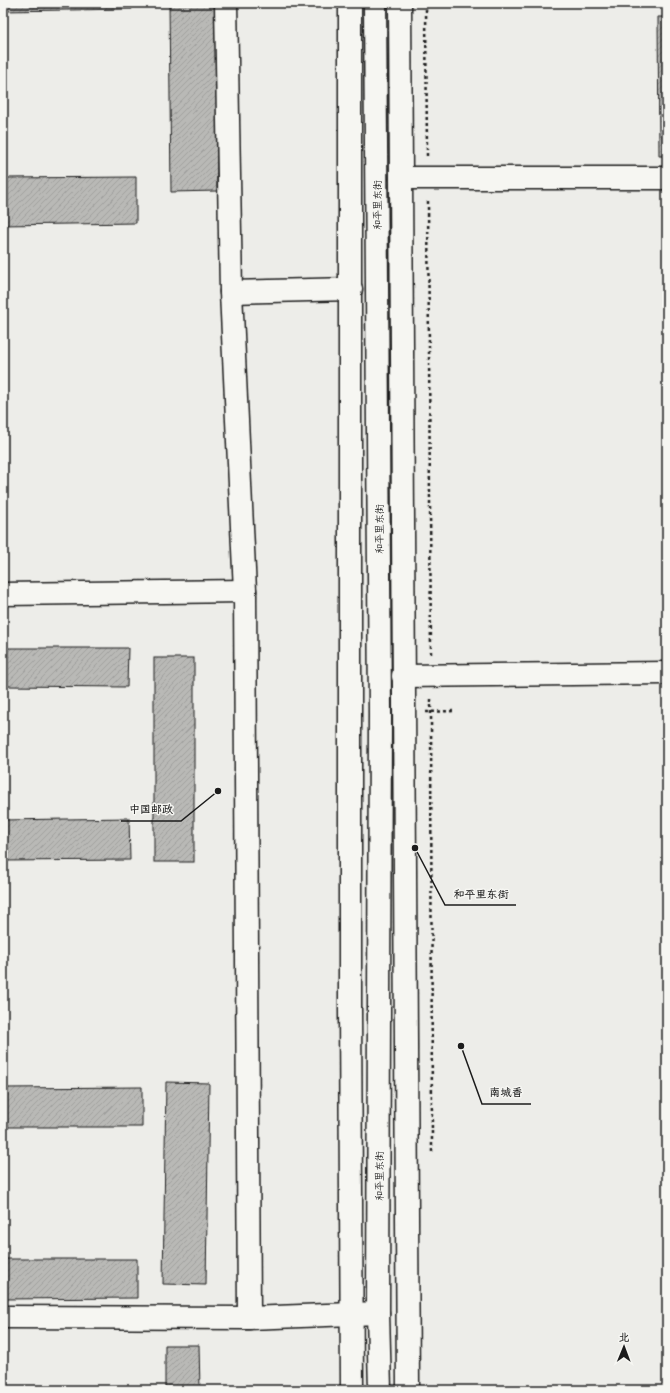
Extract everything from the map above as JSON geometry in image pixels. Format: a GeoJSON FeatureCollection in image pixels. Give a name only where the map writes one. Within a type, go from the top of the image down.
{"type":"FeatureCollection","features":[{"type":"Feature","properties":{"kind":"street"},"geometry":{"type":"LineString","coordinates":[[226,3],[231,292],[245,591],[249,1318]]}},
{"type":"Feature","properties":{"kind":"street"},"geometry":{"type":"LineString","coordinates":[[350,3],[350,1008],[352,1390]]}},
{"type":"Feature","properties":{"kind":"street","name":"和平里东街"},"geometry":{"type":"LineString","coordinates":[[375,3],[380,713],[378,1313],[380,1390]]}},
{"type":"Feature","properties":{"kind":"street"},"geometry":{"type":"LineString","coordinates":[[400,3],[408,1390]]}},
{"type":"Feature","properties":{"kind":"street"},"geometry":{"type":"LineString","coordinates":[[401,178],[667,178]]}},
{"type":"Feature","properties":{"kind":"street"},"geometry":{"type":"LineString","coordinates":[[231,292],[351,289]]}},
{"type":"Feature","properties":{"kind":"street"},"geometry":{"type":"LineString","coordinates":[[3,594],[245,591]]}},
{"type":"Feature","properties":{"kind":"street"},"geometry":{"type":"LineString","coordinates":[[403,676],[667,673]]}},
{"type":"Feature","properties":{"kind":"street"},"geometry":{"type":"LineString","coordinates":[[3,1317],[249,1318],[378,1313]]}},
{"type":"Feature","properties":{"kind":"shaded area"},"geometry":{"type":"Polygon","coordinates":[[[665,219],[667,219],[667,500],[666,500],[665,219]]]}},
{"type":"Feature","properties":{"kind":"building"},"geometry":{"type":"Polygon","coordinates":[[[3,3],[132,3],[132,9],[3,11],[3,3]]]}},
{"type":"Feature","properties":{"kind":"building"},"geometry":{"type":"Polygon","coordinates":[[[169,3],[216,3],[217,191],[171,192],[169,3]]]}},
{"type":"Feature","properties":{"kind":"building"},"geometry":{"type":"Polygon","coordinates":[[[458,3],[517,3],[517,6],[458,5],[458,3]]]}},
{"type":"Feature","properties":{"kind":"building"},"geometry":{"type":"Polygon","coordinates":[[[658,17],[667,17],[667,156],[659,156],[658,17]]]}},
{"type":"Feature","properties":{"kind":"building"},"geometry":{"type":"Polygon","coordinates":[[[136,177],[136,223],[3,225],[3,178],[136,177]]]}},
{"type":"Feature","properties":{"kind":"building"},"geometry":{"type":"Polygon","coordinates":[[[3,648],[128,648],[127,687],[3,686],[3,648]]]}},
{"type":"Feature","properties":{"kind":"building"},"geometry":{"type":"Polygon","coordinates":[[[154,658],[194,658],[194,862],[154,862],[154,658]]]}},
{"type":"Feature","properties":{"kind":"building"},"geometry":{"type":"Polygon","coordinates":[[[129,818],[130,860],[3,861],[3,820],[129,818]]]}},
{"type":"Feature","properties":{"kind":"building"},"geometry":{"type":"Polygon","coordinates":[[[166,1082],[209,1083],[206,1285],[163,1284],[166,1082]]]}},
{"type":"Feature","properties":{"kind":"building"},"geometry":{"type":"Polygon","coordinates":[[[142,1087],[142,1127],[3,1127],[3,1088],[142,1087]]]}},
{"type":"Feature","properties":{"kind":"building"},"geometry":{"type":"Polygon","coordinates":[[[3,1259],[137,1259],[137,1298],[3,1299],[3,1259]]]}},
{"type":"Feature","properties":{"kind":"building"},"geometry":{"type":"Polygon","coordinates":[[[165,1345],[199,1345],[200,1390],[165,1390],[165,1345]]]}},
{"type":"Feature","properties":{"kind":"place","name":"中国邮政"},"geometry":{"type":"Point","coordinates":[218,791]}},
{"type":"Feature","properties":{"kind":"place","name":"和平里东街"},"geometry":{"type":"Point","coordinates":[415,848]}},
{"type":"Feature","properties":{"kind":"place","name":"南城香"},"geometry":{"type":"Point","coordinates":[461,1046]}}]}
